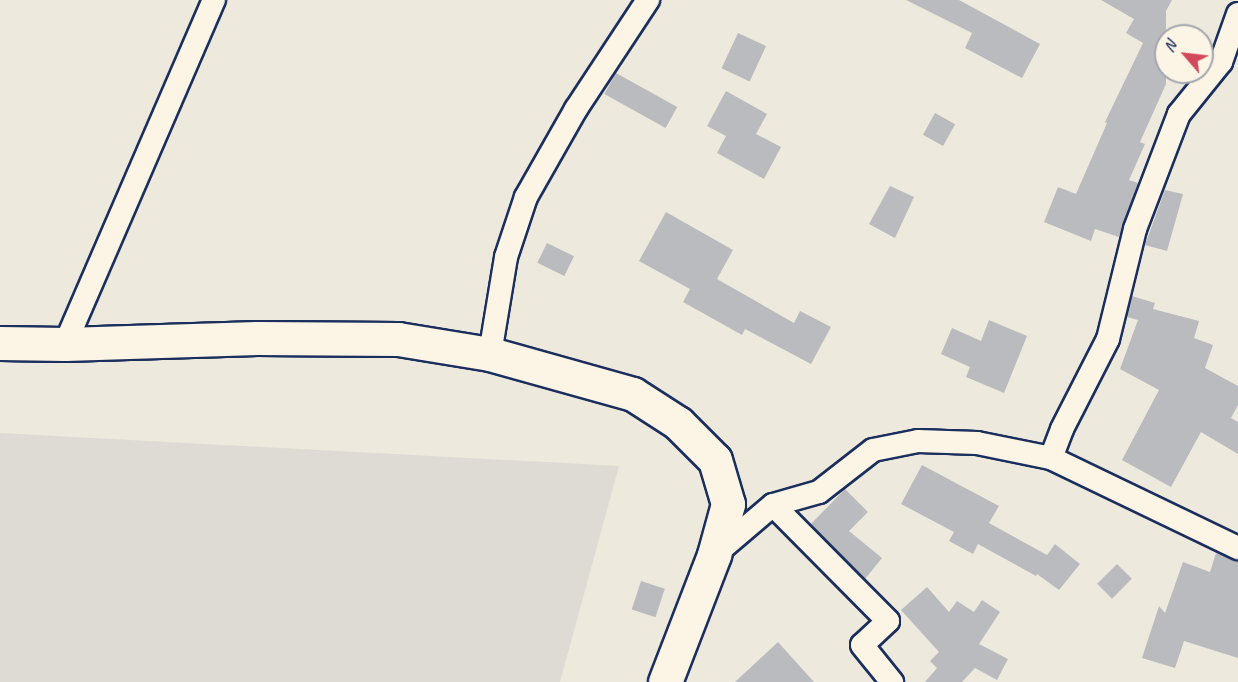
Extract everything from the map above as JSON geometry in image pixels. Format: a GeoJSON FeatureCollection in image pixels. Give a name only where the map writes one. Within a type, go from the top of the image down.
{"type":"FeatureCollection","features":[{"type":"Feature","properties":{"kind":"street"},"geometry":{"type":"LineString","coordinates":[[65,344],[214,0]]}},
{"type":"Feature","properties":{"kind":"street"},"geometry":{"type":"LineString","coordinates":[[490,354],[506,257],[526,197],[576,109],[648,0]]}},
{"type":"Feature","properties":{"kind":"street"},"geometry":{"type":"LineString","coordinates":[[1051,458],[1062,429],[1108,339],[1135,229],[1179,114],[1221,62],[1238,14]]}},
{"type":"Feature","properties":{"kind":"street"},"geometry":{"type":"LineString","coordinates":[[0,343],[65,344],[257,338],[398,339],[490,354],[633,394],[678,423],[715,460],[728,504],[714,555],[665,682]]}},
{"type":"Feature","properties":{"kind":"street"},"geometry":{"type":"LineString","coordinates":[[714,555],[773,505],[819,492],[873,450],[918,441],[976,443],[1051,458],[1238,548]]}},
{"type":"Feature","properties":{"kind":"street"},"geometry":{"type":"LineString","coordinates":[[773,505],[888,621],[862,645],[892,682]]}},
{"type":"Feature","properties":{"kind":"shaded area"},"geometry":{"type":"Polygon","coordinates":[[[0,433],[619,466],[560,682],[0,682],[0,433]]]}},
{"type":"Feature","properties":{"kind":"building"},"geometry":{"type":"Polygon","coordinates":[[[906,0],[959,0],[1040,44],[1022,78],[965,48],[972,33],[906,0]]]}},
{"type":"Feature","properties":{"kind":"building"},"geometry":{"type":"Polygon","coordinates":[[[1101,0],[1172,0],[1166,11],[1166,24],[1154,24],[1154,84],[1166,84],[1140,142],[1145,144],[1129,180],[1138,183],[1119,237],[1095,229],[1091,241],[1044,222],[1058,187],[1076,194],[1107,123],[1105,122],[1143,43],[1126,33],[1134,19],[1101,0]]]}},
{"type":"Feature","properties":{"kind":"building"},"geometry":{"type":"Polygon","coordinates":[[[738,33],[766,46],[750,81],[722,68],[738,33]]]}},
{"type":"Feature","properties":{"kind":"building"},"geometry":{"type":"Polygon","coordinates":[[[616,73],[677,107],[666,128],[604,94],[616,73]]]}},
{"type":"Feature","properties":{"kind":"building"},"geometry":{"type":"Polygon","coordinates":[[[726,91],[767,114],[756,134],[781,147],[764,179],[717,153],[726,136],[707,126],[726,91]]]}},
{"type":"Feature","properties":{"kind":"building"},"geometry":{"type":"Polygon","coordinates":[[[935,113],[955,124],[943,146],[923,135],[935,113]]]}},
{"type":"Feature","properties":{"kind":"building"},"geometry":{"type":"Polygon","coordinates":[[[890,186],[914,197],[895,238],[869,224],[890,186]]]}},
{"type":"Feature","properties":{"kind":"building"},"geometry":{"type":"Polygon","coordinates":[[[1165,190],[1183,194],[1167,251],[1145,245],[1165,190]]]}},
{"type":"Feature","properties":{"kind":"building"},"geometry":{"type":"Polygon","coordinates":[[[666,212],[733,250],[717,279],[794,323],[800,311],[831,327],[811,364],[745,329],[742,335],[683,302],[690,289],[639,261],[666,212]]]}},
{"type":"Feature","properties":{"kind":"building"},"geometry":{"type":"Polygon","coordinates":[[[547,243],[574,256],[564,276],[537,263],[547,243]]]}},
{"type":"Feature","properties":{"kind":"building"},"geometry":{"type":"Polygon","coordinates":[[[1132,296],[1155,303],[1153,309],[1199,321],[1194,338],[1213,345],[1205,368],[1238,386],[1238,405],[1231,418],[1238,422],[1238,454],[1201,432],[1171,487],[1122,460],[1159,390],[1120,369],[1138,320],[1127,317],[1132,296]]]}},
{"type":"Feature","properties":{"kind":"building"},"geometry":{"type":"Polygon","coordinates":[[[989,320],[1027,336],[1004,393],[966,377],[970,367],[941,354],[952,328],[981,341],[989,320]]]}},
{"type":"Feature","properties":{"kind":"building"},"geometry":{"type":"Polygon","coordinates":[[[922,465],[999,506],[989,523],[1047,555],[1055,544],[1080,564],[1059,590],[1037,574],[1036,576],[978,544],[973,554],[949,541],[954,532],[901,504],[922,465]]]}},
{"type":"Feature","properties":{"kind":"building"},"geometry":{"type":"Polygon","coordinates":[[[845,489],[868,512],[849,531],[882,558],[865,579],[811,524],[845,489]]]}},
{"type":"Feature","properties":{"kind":"building"},"geometry":{"type":"Polygon","coordinates":[[[1216,553],[1238,561],[1238,658],[1184,641],[1175,668],[1142,658],[1159,606],[1165,613],[1183,562],[1210,572],[1216,553]]]}},
{"type":"Feature","properties":{"kind":"building"},"geometry":{"type":"Polygon","coordinates":[[[1117,564],[1132,579],[1112,599],[1097,584],[1117,564]]]}},
{"type":"Feature","properties":{"kind":"building"},"geometry":{"type":"Polygon","coordinates":[[[641,581],[665,589],[656,617],[632,610],[641,581]]]}},
{"type":"Feature","properties":{"kind":"building"},"geometry":{"type":"Polygon","coordinates":[[[927,587],[949,612],[957,601],[974,612],[982,600],[1000,612],[979,644],[1008,659],[997,680],[975,668],[962,682],[925,682],[937,668],[930,661],[939,652],[901,610],[927,587]]]}},
{"type":"Feature","properties":{"kind":"building"},"geometry":{"type":"Polygon","coordinates":[[[778,642],[814,682],[735,682],[778,642]]]}}]}
